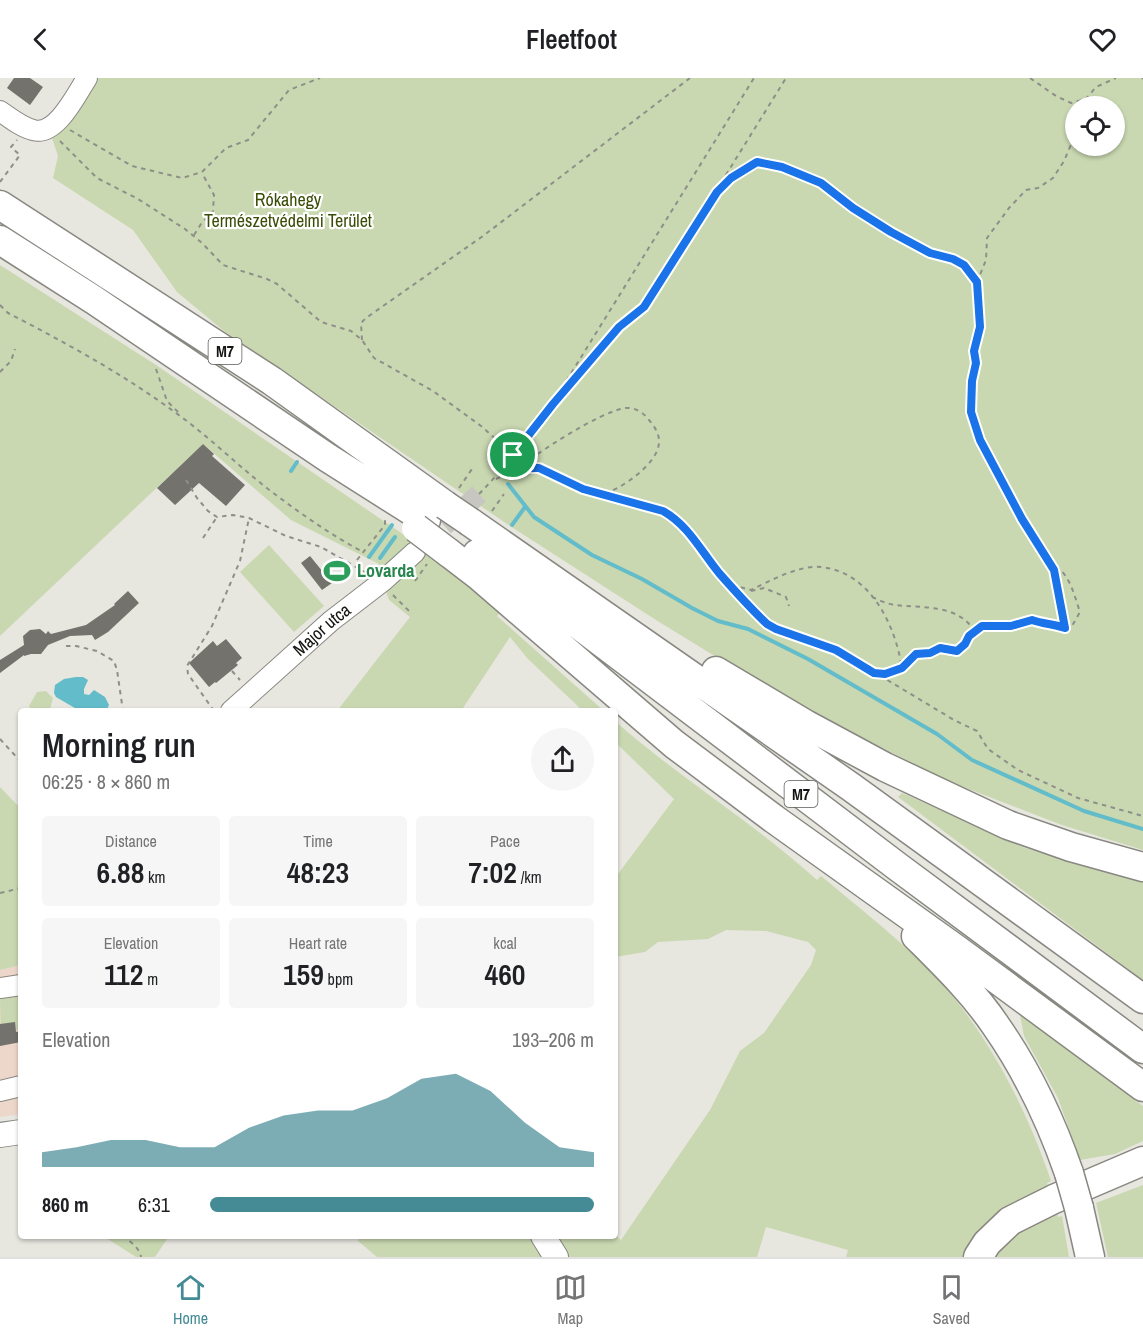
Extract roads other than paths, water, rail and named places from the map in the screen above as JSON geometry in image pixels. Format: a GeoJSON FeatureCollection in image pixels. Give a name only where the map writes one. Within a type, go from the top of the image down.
{"type":"FeatureCollection","features":[{"type":"Feature","properties":{"kind":"highway","name":"M7"},"geometry":{"type":"LineString","coordinates":[[0,205],[272,381],[450,529],[888,860],[1143,1049]]}},
{"type":"Feature","properties":{"kind":"highway","name":"M7"},"geometry":{"type":"LineString","coordinates":[[0,240],[94,300],[328,458],[450,529],[851,787],[1143,999]]}},
{"type":"Feature","properties":{"kind":"highway"},"geometry":{"type":"LineString","coordinates":[[450,529],[479,576],[666,737],[774,819],[886,909],[945,966],[995,1024],[1041,1100],[1057,1136],[1069,1173],[1090,1257]]}},
{"type":"Feature","properties":{"kind":"highway"},"geometry":{"type":"LineString","coordinates":[[450,529],[548,561],[732,682],[885,767],[1008,825],[1071,847],[1143,867]]}},
{"type":"Feature","properties":{"kind":"highway"},"geometry":{"type":"LineString","coordinates":[[774,819],[1143,1087]]}},
{"type":"Feature","properties":{"kind":"highway"},"geometry":{"type":"LineString","coordinates":[[978,1257],[987,1243],[1010,1221],[1045,1203],[1143,1161]]}},
{"type":"Feature","properties":{"kind":"main road"},"geometry":{"type":"LineString","coordinates":[[0,1135],[18,1132]]}},
{"type":"Feature","properties":{"kind":"main road"},"geometry":{"type":"LineString","coordinates":[[545,1239],[556,1257]]}},
{"type":"Feature","properties":{"kind":"street"},"geometry":{"type":"LineString","coordinates":[[0,111],[26,128],[35,131],[49,129],[63,114],[87,78]]}},
{"type":"Feature","properties":{"kind":"street","name":"Major utca"},"geometry":{"type":"LineString","coordinates":[[234,708],[376,578],[450,529]]}},
{"type":"Feature","properties":{"kind":"street"},"geometry":{"type":"LineString","coordinates":[[0,988],[18,985]]}},
{"type":"Feature","properties":{"kind":"street"},"geometry":{"type":"LineString","coordinates":[[0,1091],[18,1087]]}},
{"type":"Feature","properties":{"kind":"water"},"geometry":{"type":"Polygon","coordinates":[[[83,677],[88,680],[84,694],[89,695],[94,690],[105,697],[109,705],[108,708],[75,708],[56,697],[55,685],[64,679],[83,677]]]}},
{"type":"Feature","properties":{"kind":"waterway"},"geometry":{"type":"LineString","coordinates":[[291,471],[297,462]]}},
{"type":"Feature","properties":{"kind":"waterway"},"geometry":{"type":"LineString","coordinates":[[508,484],[534,517],[592,555],[642,579],[718,621],[748,629],[808,659],[937,734],[972,760],[1084,811],[1143,829]]}},
{"type":"Feature","properties":{"kind":"waterway"},"geometry":{"type":"LineString","coordinates":[[512,525],[525,507]]}},
{"type":"Feature","properties":{"kind":"waterway"},"geometry":{"type":"LineString","coordinates":[[369,557],[392,525]]}},
{"type":"Feature","properties":{"kind":"waterway"},"geometry":{"type":"LineString","coordinates":[[380,558],[395,537]]}},
{"type":"Feature","properties":{"kind":"tunnel"},"geometry":{"type":"LineString","coordinates":[[422,546],[479,494]]}},
{"type":"Feature","properties":{"kind":"place","name":"Lovarda"},"geometry":{"type":"Point","coordinates":[337,571]}},
{"type":"Feature","properties":{"kind":"park label","name":"Rókahegy Természetvédelmi Terület"},"geometry":{"type":"Point","coordinates":[288,210]}}]}
